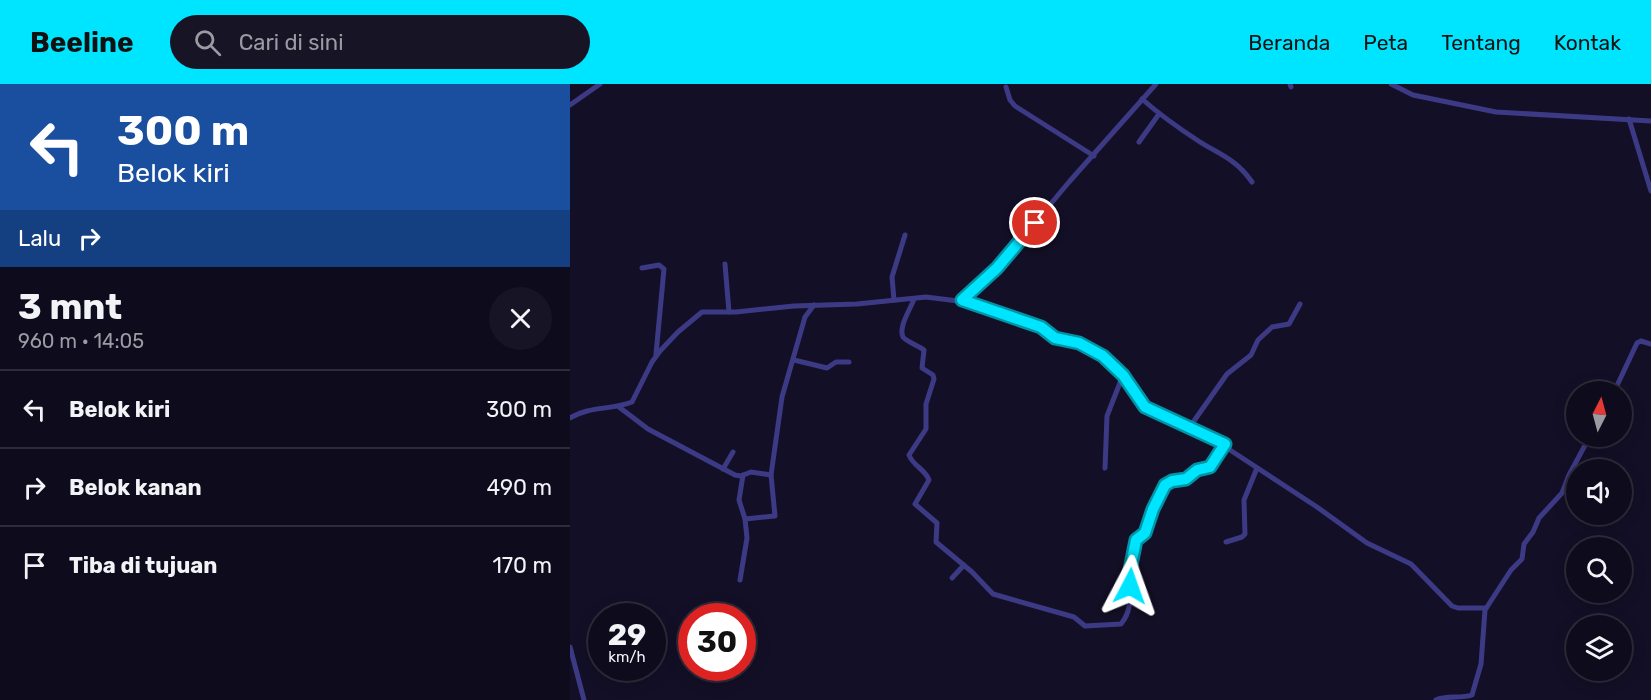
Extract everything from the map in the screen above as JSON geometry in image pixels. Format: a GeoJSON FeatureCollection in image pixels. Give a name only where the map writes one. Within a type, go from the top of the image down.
{"type":"FeatureCollection","features":[{"type":"Feature","properties":{"kind":"street"},"geometry":{"type":"LineString","coordinates":[[570,105],[600,84]]}},
{"type":"Feature","properties":{"kind":"street"},"geometry":{"type":"LineString","coordinates":[[962,300],[1003,261],[1156,84]]}},
{"type":"Feature","properties":{"kind":"street"},"geometry":{"type":"LineString","coordinates":[[1391,84],[1413,95],[1496,112],[1651,121]]}},
{"type":"Feature","properties":{"kind":"street"},"geometry":{"type":"LineString","coordinates":[[1006,87],[1013,104],[1094,156]]}},
{"type":"Feature","properties":{"kind":"street"},"geometry":{"type":"LineString","coordinates":[[1142,99],[1159,114],[1233,160],[1252,182]]}},
{"type":"Feature","properties":{"kind":"street"},"geometry":{"type":"LineString","coordinates":[[1138,142],[1159,114]]}},
{"type":"Feature","properties":{"kind":"street"},"geometry":{"type":"LineString","coordinates":[[1629,119],[1651,191]]}},
{"type":"Feature","properties":{"kind":"street"},"geometry":{"type":"LineString","coordinates":[[894,300],[892,277],[905,235]]}},
{"type":"Feature","properties":{"kind":"street"},"geometry":{"type":"LineString","coordinates":[[725,264],[729,312]]}},
{"type":"Feature","properties":{"kind":"street"},"geometry":{"type":"LineString","coordinates":[[642,268],[659,265],[664,269],[656,355]]}},
{"type":"Feature","properties":{"kind":"street"},"geometry":{"type":"LineString","coordinates":[[570,418],[582,411],[619,407],[633,401],[656,355],[699,314],[931,297],[962,300],[1041,327],[1055,338],[1079,343],[1103,356],[1123,375],[1145,407],[1225,444],[1230,450],[1370,545],[1411,564],[1452,606],[1486,608]]}},
{"type":"Feature","properties":{"kind":"street"},"geometry":{"type":"LineString","coordinates":[[914,299],[903,326],[904,338],[924,350],[922,368],[934,378],[926,404],[927,429],[909,455],[929,478],[929,482],[915,504],[937,523],[936,542],[998,597],[1074,618],[1085,627],[1121,624],[1130,604],[1130,570],[1136,540],[1145,533],[1162,490],[1168,483],[1186,479],[1197,470],[1210,467],[1225,444]]}},
{"type":"Feature","properties":{"kind":"street"},"geometry":{"type":"LineString","coordinates":[[1189,428],[1227,374],[1251,355],[1258,340],[1272,327],[1289,324],[1300,304]]}},
{"type":"Feature","properties":{"kind":"street"},"geometry":{"type":"LineString","coordinates":[[745,519],[775,516],[771,475],[782,397],[805,317],[814,305]]}},
{"type":"Feature","properties":{"kind":"street"},"geometry":{"type":"LineString","coordinates":[[1619,381],[1637,343],[1641,341],[1651,344]]}},
{"type":"Feature","properties":{"kind":"street"},"geometry":{"type":"LineString","coordinates":[[794,360],[827,368],[837,362],[849,362]]}},
{"type":"Feature","properties":{"kind":"street"},"geometry":{"type":"LineString","coordinates":[[1105,468],[1107,416],[1123,375]]}},
{"type":"Feature","properties":{"kind":"street"},"geometry":{"type":"LineString","coordinates":[[619,407],[648,429],[735,475],[751,472],[771,475]]}},
{"type":"Feature","properties":{"kind":"street"},"geometry":{"type":"LineString","coordinates":[[1436,700],[1470,696],[1481,664],[1484,612],[1511,570],[1522,558],[1523,544],[1533,532],[1539,518],[1562,493],[1584,447]]}},
{"type":"Feature","properties":{"kind":"street"},"geometry":{"type":"LineString","coordinates":[[723,469],[733,452]]}},
{"type":"Feature","properties":{"kind":"street"},"geometry":{"type":"LineString","coordinates":[[1226,542],[1245,534],[1244,500],[1257,468]]}},
{"type":"Feature","properties":{"kind":"street"},"geometry":{"type":"LineString","coordinates":[[740,580],[747,538],[745,519],[739,500],[743,475]]}},
{"type":"Feature","properties":{"kind":"street"},"geometry":{"type":"LineString","coordinates":[[952,578],[964,565]]}},
{"type":"Feature","properties":{"kind":"street"},"geometry":{"type":"LineString","coordinates":[[570,647],[584,700]]}},
{"type":"Feature","properties":{"kind":"route"},"geometry":{"type":"LineString","coordinates":[[1035,223],[997,268],[962,300],[1044,328],[1055,338],[1079,343],[1103,356],[1123,375],[1145,407],[1225,444],[1210,467],[1197,470],[1186,479],[1172,481],[1165,485],[1153,509],[1145,533],[1136,540],[1131,562],[1130,586]]}}]}
